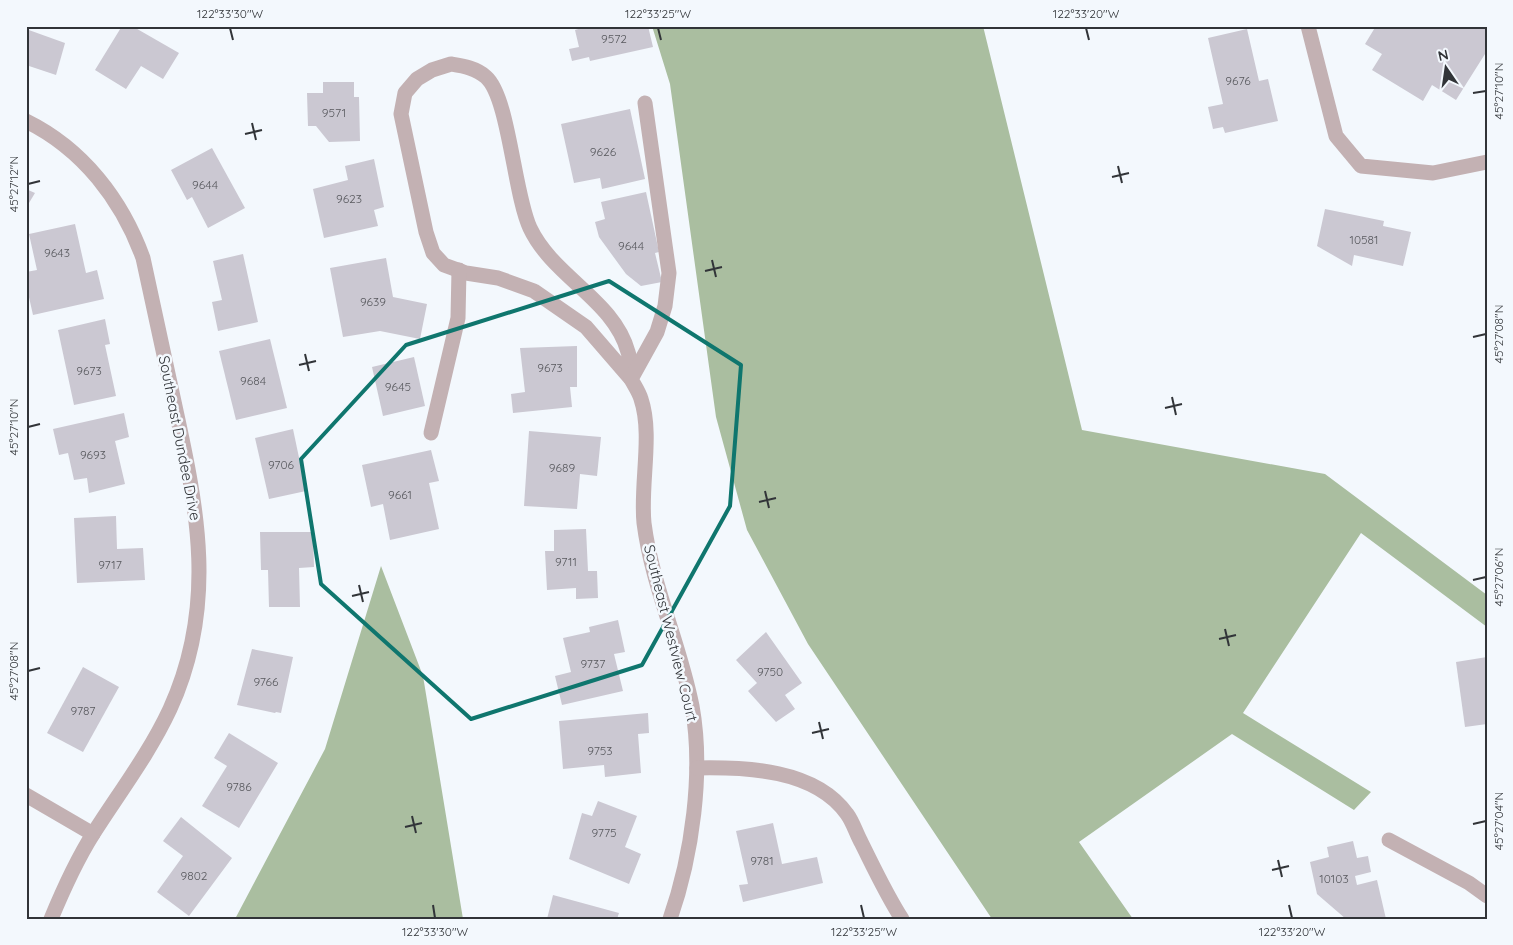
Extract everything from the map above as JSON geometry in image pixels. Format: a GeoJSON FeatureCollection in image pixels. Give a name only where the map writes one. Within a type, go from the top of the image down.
{"type":"FeatureCollection","features":[{"type":"Feature","properties":{"kind":"street"},"geometry":{"type":"LineString","coordinates":[[1308,26],[1336,136],[1361,166],[1433,173],[1487,162]]}},
{"type":"Feature","properties":{"kind":"street","name":"Southeast Westview Court"},"geometry":{"type":"LineString","coordinates":[[631,378],[628,352],[614,322],[546,253],[530,229],[520,200],[498,94],[486,77],[470,67],[451,64],[432,70],[417,79],[404,93],[401,114],[426,232],[433,253],[444,265],[498,278],[534,291],[586,327],[631,378],[641,399],[646,426],[644,522],[652,565],[692,706],[697,768],[684,861],[670,919]]}},
{"type":"Feature","properties":{"kind":"street"},"geometry":{"type":"LineString","coordinates":[[631,378],[656,332],[665,306],[669,273],[645,103]]}},
{"type":"Feature","properties":{"kind":"street","name":"Southeast Dundee Drive"},"geometry":{"type":"LineString","coordinates":[[26,122],[69,148],[86,164],[105,186],[135,236],[143,258],[188,465],[198,523],[200,566],[198,603],[192,642],[182,678],[170,709],[153,741],[93,834],[66,884],[51,919]]}},
{"type":"Feature","properties":{"kind":"street"},"geometry":{"type":"LineString","coordinates":[[430,433],[458,318],[459,270]]}},
{"type":"Feature","properties":{"kind":"street"},"geometry":{"type":"LineString","coordinates":[[697,768],[732,767],[778,772],[801,780],[830,797],[847,814],[892,904],[902,919]]}},
{"type":"Feature","properties":{"kind":"street"},"geometry":{"type":"LineString","coordinates":[[26,795],[93,834]]}},
{"type":"Feature","properties":{"kind":"street"},"geometry":{"type":"LineString","coordinates":[[1388,840],[1469,883],[1487,896]]}},
{"type":"Feature","properties":{"kind":"highlighted area"},"geometry":{"type":"Polygon","coordinates":[[[609,281],[741,365],[730,506],[642,665],[471,719],[321,584],[301,459],[406,345],[609,281]]]}},
{"type":"Feature","properties":{"kind":"green space"},"geometry":{"type":"Polygon","coordinates":[[[652,26],[983,26],[1082,430],[1325,474],[1487,595],[1487,627],[1361,533],[1243,713],[1371,792],[1354,810],[1232,734],[1079,842],[1133,919],[992,919],[808,644],[747,530],[716,417],[670,84],[652,26]]]}},
{"type":"Feature","properties":{"kind":"green space"},"geometry":{"type":"Polygon","coordinates":[[[381,566],[423,676],[463,919],[235,919],[325,749],[381,566]]]}},
{"type":"Feature","properties":{"kind":"building"},"geometry":{"type":"Polygon","coordinates":[[[122,26],[132,26],[179,53],[163,79],[141,66],[126,89],[95,70],[122,26]]]}},
{"type":"Feature","properties":{"kind":"building"},"geometry":{"type":"Polygon","coordinates":[[[588,26],[648,26],[653,47],[590,61],[589,57],[572,61],[569,49],[579,47],[575,30],[588,26]]]}},
{"type":"Feature","properties":{"kind":"building"},"geometry":{"type":"Polygon","coordinates":[[[1376,26],[1487,26],[1487,55],[1485,54],[1456,100],[1432,85],[1423,101],[1372,70],[1382,54],[1365,44],[1376,26]]]}},
{"type":"Feature","properties":{"kind":"building"},"geometry":{"type":"Polygon","coordinates":[[[26,29],[65,43],[56,75],[26,65],[26,29]]]}},
{"type":"Feature","properties":{"kind":"building"},"geometry":{"type":"Polygon","coordinates":[[[1247,29],[1259,81],[1268,79],[1278,121],[1225,133],[1223,127],[1213,129],[1208,107],[1223,104],[1208,38],[1247,29]]]}},
{"type":"Feature","properties":{"kind":"building"},"geometry":{"type":"Polygon","coordinates":[[[323,82],[354,82],[354,97],[359,97],[360,141],[329,142],[316,126],[308,126],[307,93],[323,93],[323,82]]]}},
{"type":"Feature","properties":{"kind":"building"},"geometry":{"type":"Polygon","coordinates":[[[630,109],[645,179],[602,189],[600,178],[574,183],[561,124],[630,109]]]}},
{"type":"Feature","properties":{"kind":"building"},"geometry":{"type":"Polygon","coordinates":[[[212,148],[245,208],[208,228],[192,197],[187,200],[171,170],[212,148]]]}},
{"type":"Feature","properties":{"kind":"building"},"geometry":{"type":"Polygon","coordinates":[[[374,159],[384,207],[374,210],[378,226],[324,238],[313,189],[348,180],[345,166],[374,159]]]}},
{"type":"Feature","properties":{"kind":"building"},"geometry":{"type":"Polygon","coordinates":[[[26,189],[35,193],[26,208],[26,189]]]}},
{"type":"Feature","properties":{"kind":"building"},"geometry":{"type":"Polygon","coordinates":[[[646,192],[659,252],[655,253],[662,282],[641,286],[626,274],[599,237],[595,222],[605,219],[601,202],[646,192]]]}},
{"type":"Feature","properties":{"kind":"building"},"geometry":{"type":"Polygon","coordinates":[[[1325,209],[1384,221],[1383,226],[1411,232],[1403,266],[1354,255],[1352,266],[1317,246],[1325,209]]]}},
{"type":"Feature","properties":{"kind":"building"},"geometry":{"type":"Polygon","coordinates":[[[75,224],[86,273],[97,270],[104,299],[33,315],[26,284],[26,272],[37,270],[29,234],[75,224]]]}},
{"type":"Feature","properties":{"kind":"building"},"geometry":{"type":"Polygon","coordinates":[[[243,254],[258,322],[218,331],[212,302],[222,300],[213,261],[243,254]]]}},
{"type":"Feature","properties":{"kind":"building"},"geometry":{"type":"Polygon","coordinates":[[[386,258],[393,297],[427,304],[420,339],[380,331],[343,337],[330,268],[386,258]]]}},
{"type":"Feature","properties":{"kind":"building"},"geometry":{"type":"Polygon","coordinates":[[[105,319],[110,344],[105,345],[116,396],[74,405],[58,330],[105,319]]]}},
{"type":"Feature","properties":{"kind":"building"},"geometry":{"type":"Polygon","coordinates":[[[270,339],[287,408],[236,420],[219,351],[270,339]]]}},
{"type":"Feature","properties":{"kind":"building"},"geometry":{"type":"Polygon","coordinates":[[[577,346],[577,387],[570,387],[572,407],[513,413],[511,394],[525,392],[520,348],[577,346]]]}},
{"type":"Feature","properties":{"kind":"building"},"geometry":{"type":"Polygon","coordinates":[[[414,357],[425,406],[383,416],[372,367],[414,357]]]}},
{"type":"Feature","properties":{"kind":"building"},"geometry":{"type":"Polygon","coordinates":[[[124,413],[129,437],[115,441],[125,484],[89,493],[87,478],[74,480],[68,453],[59,455],[53,429],[124,413]]]}},
{"type":"Feature","properties":{"kind":"building"},"geometry":{"type":"Polygon","coordinates":[[[293,429],[306,491],[269,499],[255,438],[293,429]]]}},
{"type":"Feature","properties":{"kind":"building"},"geometry":{"type":"Polygon","coordinates":[[[529,431],[601,437],[597,476],[580,474],[577,509],[524,506],[529,431]]]}},
{"type":"Feature","properties":{"kind":"building"},"geometry":{"type":"Polygon","coordinates":[[[431,450],[439,481],[429,483],[439,529],[390,540],[383,504],[371,507],[362,465],[431,450]]]}},
{"type":"Feature","properties":{"kind":"building"},"geometry":{"type":"Polygon","coordinates":[[[116,516],[117,549],[143,548],[145,580],[77,583],[74,518],[116,516]]]}},
{"type":"Feature","properties":{"kind":"building"},"geometry":{"type":"Polygon","coordinates":[[[586,529],[588,571],[597,571],[598,598],[576,599],[576,588],[547,590],[545,551],[554,551],[554,530],[586,529]]]}},
{"type":"Feature","properties":{"kind":"building"},"geometry":{"type":"Polygon","coordinates":[[[260,532],[313,532],[314,567],[299,568],[300,607],[269,607],[268,570],[261,570],[260,532]]]}},
{"type":"Feature","properties":{"kind":"building"},"geometry":{"type":"Polygon","coordinates":[[[618,620],[625,652],[614,654],[623,691],[562,705],[555,676],[571,672],[563,638],[590,632],[589,627],[618,620]]]}},
{"type":"Feature","properties":{"kind":"building"},"geometry":{"type":"Polygon","coordinates":[[[766,632],[802,683],[785,695],[795,709],[776,722],[748,691],[757,683],[736,660],[766,632]]]}},
{"type":"Feature","properties":{"kind":"building"},"geometry":{"type":"Polygon","coordinates":[[[252,649],[293,657],[281,713],[237,705],[252,649]]]}},
{"type":"Feature","properties":{"kind":"building"},"geometry":{"type":"Polygon","coordinates":[[[1487,657],[1487,724],[1465,727],[1456,662],[1487,657]]]}},
{"type":"Feature","properties":{"kind":"building"},"geometry":{"type":"Polygon","coordinates":[[[83,667],[119,687],[83,752],[47,733],[83,667]]]}},
{"type":"Feature","properties":{"kind":"building"},"geometry":{"type":"Polygon","coordinates":[[[648,713],[649,733],[638,734],[641,773],[605,777],[604,765],[563,769],[559,721],[648,713]]]}},
{"type":"Feature","properties":{"kind":"building"},"geometry":{"type":"Polygon","coordinates":[[[229,733],[278,763],[239,828],[202,806],[227,766],[214,758],[229,733]]]}},
{"type":"Feature","properties":{"kind":"building"},"geometry":{"type":"Polygon","coordinates":[[[598,801],[637,816],[625,847],[641,854],[629,884],[569,859],[582,813],[592,816],[598,801]]]}},
{"type":"Feature","properties":{"kind":"building"},"geometry":{"type":"Polygon","coordinates":[[[181,817],[232,858],[189,916],[157,892],[183,856],[163,841],[181,817]]]}},
{"type":"Feature","properties":{"kind":"building"},"geometry":{"type":"Polygon","coordinates":[[[773,823],[782,864],[817,857],[823,883],[743,902],[739,885],[748,884],[736,831],[773,823]]]}},
{"type":"Feature","properties":{"kind":"building"},"geometry":{"type":"Polygon","coordinates":[[[1353,841],[1357,858],[1368,856],[1371,872],[1355,876],[1357,885],[1377,880],[1386,919],[1346,919],[1317,894],[1310,862],[1329,857],[1327,847],[1353,841]]]}},
{"type":"Feature","properties":{"kind":"building"},"geometry":{"type":"Polygon","coordinates":[[[553,895],[619,913],[617,919],[547,919],[553,895]]]}}]}
